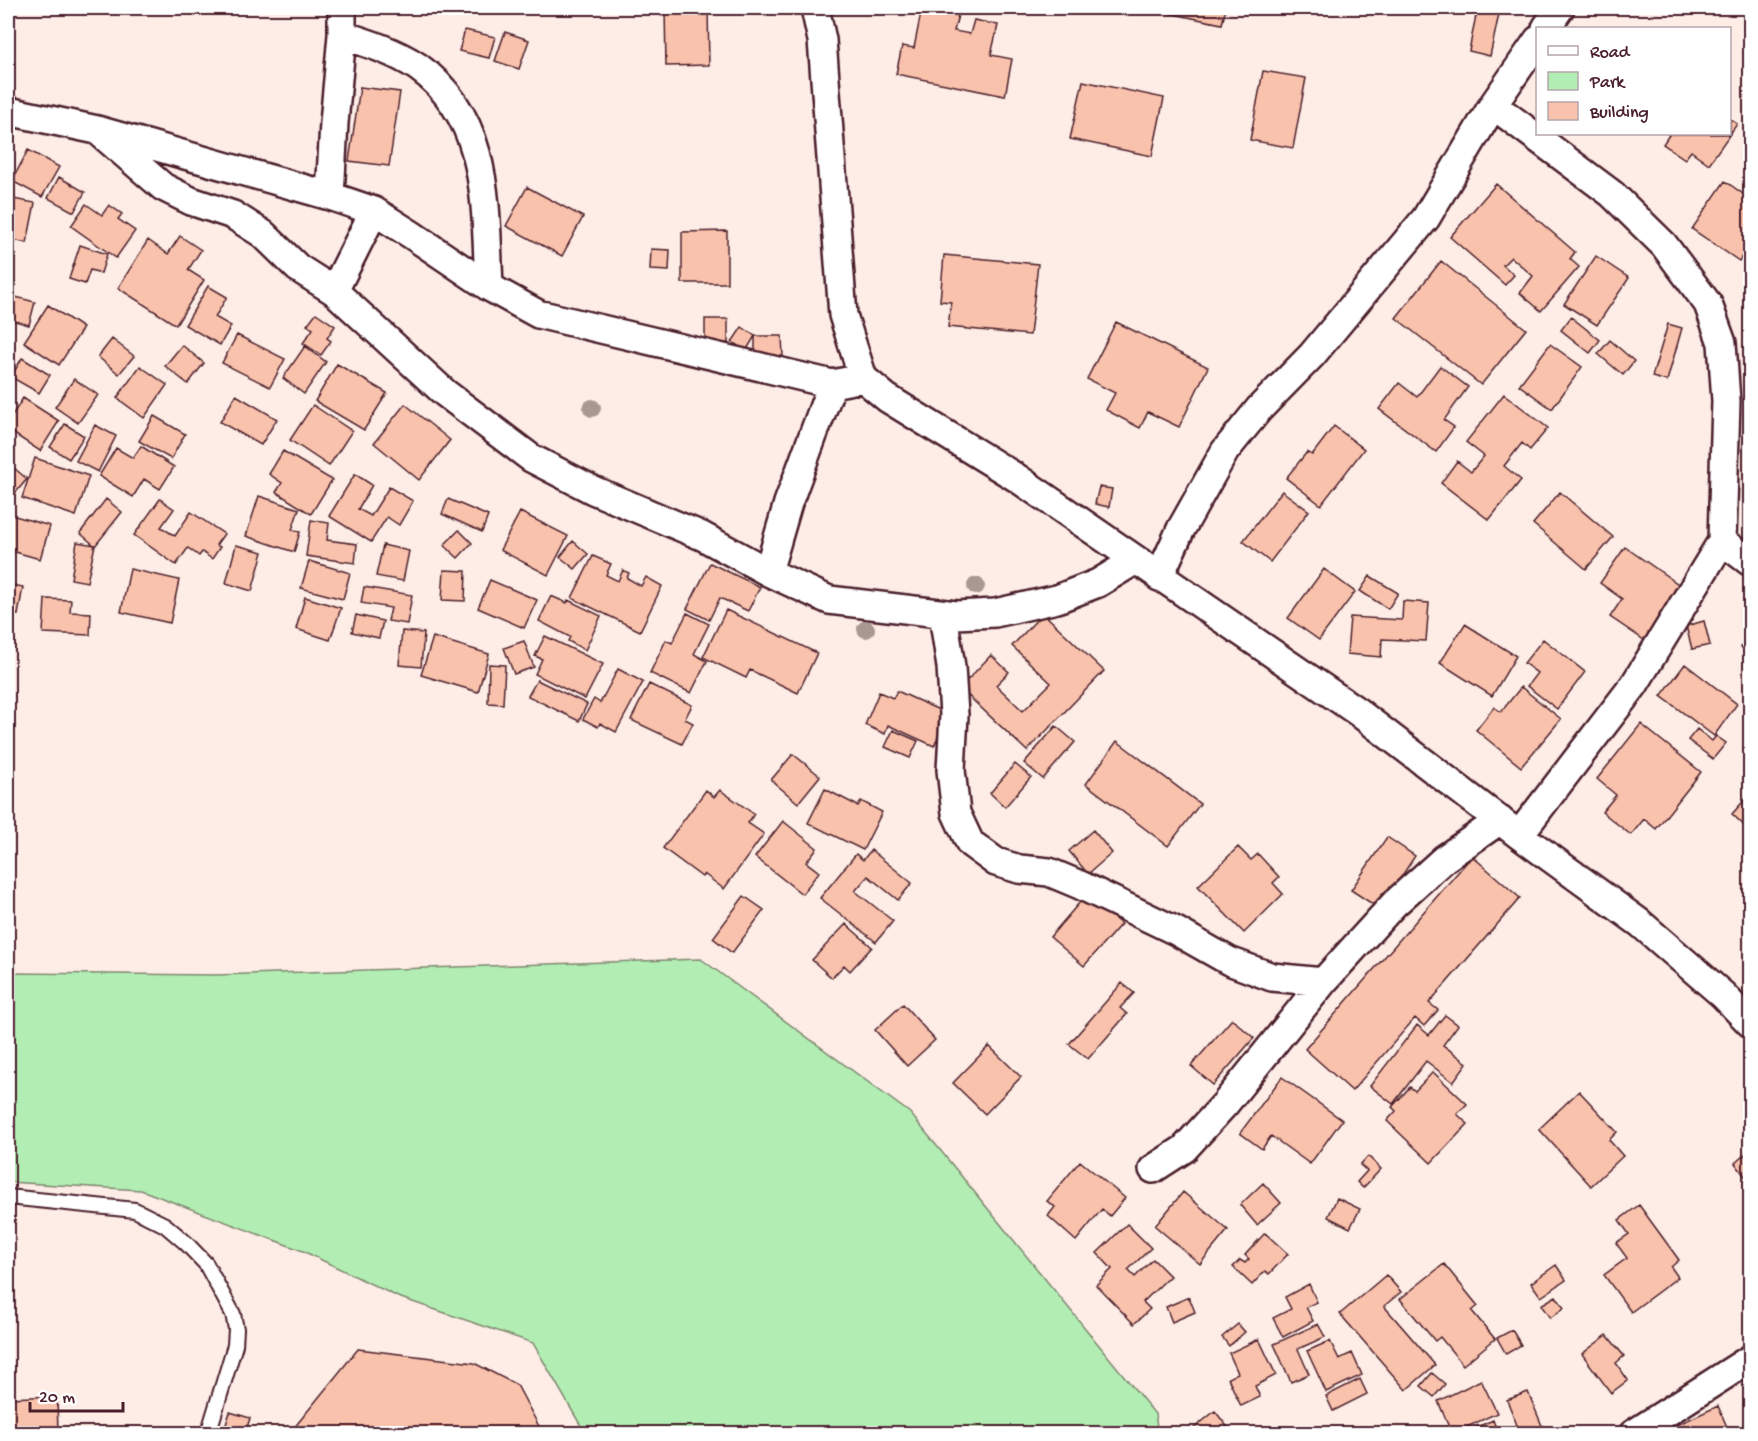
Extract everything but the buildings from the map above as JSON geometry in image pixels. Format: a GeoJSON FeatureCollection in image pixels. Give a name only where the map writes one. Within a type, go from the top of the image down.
{"type":"FeatureCollection","features":[{"type":"Feature","properties":{"kind":"street"},"geometry":{"type":"LineString","coordinates":[[330,196],[342,8]]}},
{"type":"Feature","properties":{"kind":"street"},"geometry":{"type":"LineString","coordinates":[[815,8],[822,40],[843,315],[863,378],[887,398],[1017,478],[1358,712],[1640,923],[1723,995],[1750,1023]]}},
{"type":"Feature","properties":{"kind":"street"},"geometry":{"type":"LineString","coordinates":[[1547,27],[1560,8]]}},
{"type":"Feature","properties":{"kind":"street"},"geometry":{"type":"LineString","coordinates":[[342,35],[382,48],[418,68],[442,90],[464,118],[476,148],[485,202],[489,287]]}},
{"type":"Feature","properties":{"kind":"street"},"geometry":{"type":"LineString","coordinates":[[1159,577],[1181,529],[1225,451],[1259,409],[1312,356],[1426,218],[1493,105],[1536,43]]}},
{"type":"Feature","properties":{"kind":"street"},"geometry":{"type":"LineString","coordinates":[[1153,1169],[1184,1149],[1270,1050],[1323,982],[1394,904],[1444,859],[1510,827],[1634,685],[1722,541],[1726,401],[1722,343],[1708,304],[1664,245],[1612,194],[1493,105]]}},
{"type":"Feature","properties":{"kind":"street"},"geometry":{"type":"LineString","coordinates":[[8,111],[96,130],[330,196],[374,211],[489,287],[538,314],[832,384],[863,378]]}},
{"type":"Feature","properties":{"kind":"street"},"geometry":{"type":"LineString","coordinates":[[96,130],[164,187],[192,201],[233,215],[263,234],[298,268],[334,291],[445,393],[531,458],[593,490],[702,536],[768,572],[829,600],[943,614],[995,613],[1057,599],[1098,583],[1136,560]]}},
{"type":"Feature","properties":{"kind":"street"},"geometry":{"type":"LineString","coordinates":[[334,291],[374,211]]}},
{"type":"Feature","properties":{"kind":"street"},"geometry":{"type":"LineString","coordinates":[[768,572],[789,504],[832,384]]}},
{"type":"Feature","properties":{"kind":"street"},"geometry":{"type":"LineString","coordinates":[[1722,541],[1750,562]]}},
{"type":"Feature","properties":{"kind":"street"},"geometry":{"type":"LineString","coordinates":[[943,614],[951,667],[954,715],[951,770],[956,813],[970,843],[996,862],[1018,869],[1049,872],[1090,890],[1176,931],[1229,961],[1272,977],[1323,982]]}},
{"type":"Feature","properties":{"kind":"street"},"geometry":{"type":"LineString","coordinates":[[1633,1434],[1750,1359]]}},
{"type":"Feature","properties":{"kind":"lane"},"geometry":{"type":"LineString","coordinates":[[8,1197],[135,1210],[165,1225],[206,1264],[233,1314],[236,1329],[235,1345],[208,1434]]}},
{"type":"Feature","properties":{"kind":"green space"},"geometry":{"type":"Polygon","coordinates":[[[701,959],[910,1113],[1155,1414],[1158,1433],[585,1433],[533,1343],[398,1297],[303,1251],[141,1190],[8,1182],[8,973],[217,975],[701,959]]]}}]}
